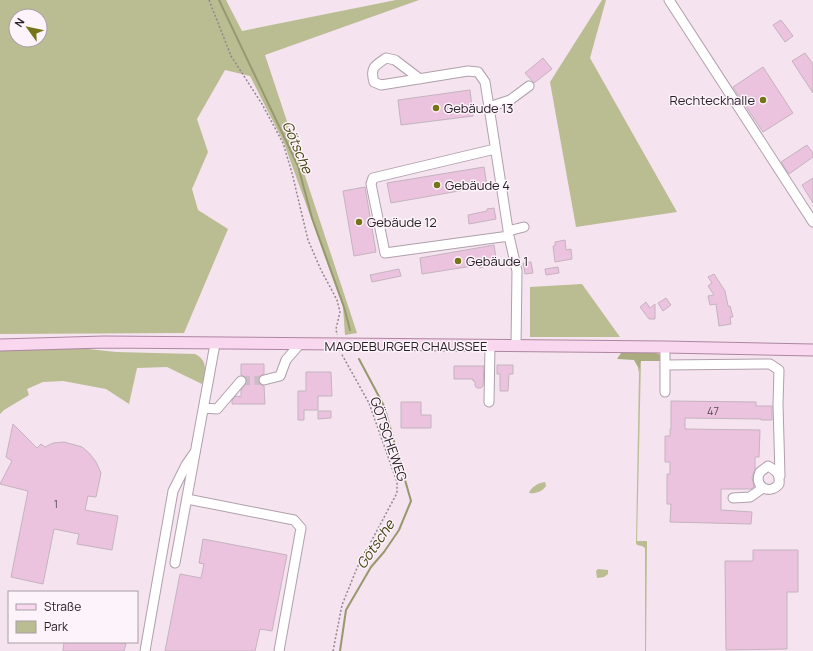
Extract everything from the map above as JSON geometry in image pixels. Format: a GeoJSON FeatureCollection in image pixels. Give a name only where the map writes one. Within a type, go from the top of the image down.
{"type":"FeatureCollection","features":[{"type":"Feature","properties":{"kind":"main road","name":"MAGDEBURGER CHAUSSEE"},"geometry":{"type":"LineString","coordinates":[[0,345],[104,342],[299,345],[337,342],[490,346],[813,350]]}},
{"type":"Feature","properties":{"kind":"street"},"geometry":{"type":"LineString","coordinates":[[669,0],[813,222]]}},
{"type":"Feature","properties":{"kind":"street"},"geometry":{"type":"LineString","coordinates":[[420,79],[395,60],[386,58],[374,66],[372,74],[374,82],[381,85],[420,79],[468,71],[478,72],[485,82],[508,234],[516,271],[516,346]]}},
{"type":"Feature","properties":{"kind":"street"},"geometry":{"type":"LineString","coordinates":[[489,107],[510,100],[529,86]]}},
{"type":"Feature","properties":{"kind":"street"},"geometry":{"type":"LineString","coordinates":[[495,149],[373,178],[371,184],[385,253],[508,234],[524,227]]}},
{"type":"Feature","properties":{"kind":"street"},"geometry":{"type":"LineString","coordinates":[[175,563],[215,344]]}},
{"type":"Feature","properties":{"kind":"street"},"geometry":{"type":"LineString","coordinates":[[264,380],[280,376],[286,360],[299,345]]}},
{"type":"Feature","properties":{"kind":"street"},"geometry":{"type":"LineString","coordinates":[[489,402],[490,346]]}},
{"type":"Feature","properties":{"kind":"street"},"geometry":{"type":"LineString","coordinates":[[665,347],[666,392]]}},
{"type":"Feature","properties":{"kind":"street"},"geometry":{"type":"LineString","coordinates":[[665,366],[770,364],[779,370],[778,404],[780,476],[776,487],[770,490],[760,486],[758,479],[760,472],[768,466],[776,470],[780,476]]}},
{"type":"Feature","properties":{"kind":"street"},"geometry":{"type":"LineString","coordinates":[[204,408],[218,409],[241,381]]}},
{"type":"Feature","properties":{"kind":"street"},"geometry":{"type":"LineString","coordinates":[[145,651],[173,491],[186,465],[197,449]]}},
{"type":"Feature","properties":{"kind":"street"},"geometry":{"type":"LineString","coordinates":[[733,498],[750,497],[763,488]]}},
{"type":"Feature","properties":{"kind":"street"},"geometry":{"type":"LineString","coordinates":[[187,500],[294,520],[302,528],[279,651]]}},
{"type":"Feature","properties":{"kind":"path"},"geometry":{"type":"LineString","coordinates":[[209,0],[231,56],[262,104],[283,143],[292,173],[308,240],[321,270],[338,300],[340,312],[336,329],[337,342]]}},
{"type":"Feature","properties":{"kind":"path","name":"GÖTSCHEWEG"},"geometry":{"type":"LineString","coordinates":[[332,651],[342,605],[358,568],[397,493],[397,482],[369,403],[349,370],[337,342]]}},
{"type":"Feature","properties":{"kind":"green space"},"geometry":{"type":"Polygon","coordinates":[[[0,0],[226,0],[242,31],[396,0],[419,0],[265,55],[357,333],[345,335],[343,307],[284,143],[250,76],[225,70],[197,119],[208,152],[192,189],[198,210],[228,229],[184,333],[0,334],[0,0]]]}},
{"type":"Feature","properties":{"kind":"green space"},"geometry":{"type":"Polygon","coordinates":[[[602,0],[606,0],[590,58],[677,212],[576,227],[550,82],[602,0]]]}},
{"type":"Feature","properties":{"kind":"green space"},"geometry":{"type":"Polygon","coordinates":[[[582,284],[620,337],[530,337],[530,287],[582,284]]]}},
{"type":"Feature","properties":{"kind":"green space"},"geometry":{"type":"Polygon","coordinates":[[[0,347],[79,348],[116,352],[195,354],[204,363],[205,371],[202,384],[167,367],[137,368],[129,404],[106,389],[63,381],[43,382],[27,389],[29,395],[0,414],[0,347]]]}},
{"type":"Feature","properties":{"kind":"green space"},"geometry":{"type":"Polygon","coordinates":[[[655,352],[660,355],[663,361],[641,361],[639,373],[638,367],[634,360],[617,359],[621,353],[655,352]]]}},
{"type":"Feature","properties":{"kind":"green space"},"geometry":{"type":"Polygon","coordinates":[[[641,361],[637,541],[647,541],[646,651],[645,548],[637,545],[636,543],[639,373],[641,361]]]}},
{"type":"Feature","properties":{"kind":"green space"},"geometry":{"type":"Polygon","coordinates":[[[545,482],[546,486],[542,490],[536,493],[529,493],[535,486],[545,482]]]}},
{"type":"Feature","properties":{"kind":"green space"},"geometry":{"type":"Polygon","coordinates":[[[598,569],[608,570],[608,574],[604,577],[597,578],[596,571],[598,569]]]}},
{"type":"Feature","properties":{"kind":"building"},"geometry":{"type":"Polygon","coordinates":[[[781,20],[793,36],[785,42],[773,25],[781,20]]]}},
{"type":"Feature","properties":{"kind":"building"},"geometry":{"type":"Polygon","coordinates":[[[805,53],[813,64],[813,93],[792,61],[805,53]]]}},
{"type":"Feature","properties":{"kind":"building"},"geometry":{"type":"Polygon","coordinates":[[[543,58],[552,69],[534,83],[525,73],[543,58]]]}},
{"type":"Feature","properties":{"kind":"building","name":"Rechteckhalle"},"geometry":{"type":"Polygon","coordinates":[[[763,67],[793,113],[763,132],[733,87],[763,67]]]}},
{"type":"Feature","properties":{"kind":"building","name":"Gebäude 13"},"geometry":{"type":"Polygon","coordinates":[[[470,90],[473,116],[401,125],[398,100],[470,90]]]}},
{"type":"Feature","properties":{"kind":"building"},"geometry":{"type":"Polygon","coordinates":[[[807,145],[813,153],[813,157],[789,174],[781,162],[807,145]]]}},
{"type":"Feature","properties":{"kind":"building","name":"Gebäude 4"},"geometry":{"type":"Polygon","coordinates":[[[484,167],[487,186],[391,203],[387,183],[484,167]]]}},
{"type":"Feature","properties":{"kind":"building"},"geometry":{"type":"Polygon","coordinates":[[[813,178],[813,203],[802,185],[813,178]]]}},
{"type":"Feature","properties":{"kind":"building","name":"Gebäude 12"},"geometry":{"type":"Polygon","coordinates":[[[365,187],[376,252],[354,256],[343,191],[365,187]]]}},
{"type":"Feature","properties":{"kind":"building"},"geometry":{"type":"Polygon","coordinates":[[[494,208],[496,219],[469,224],[468,215],[494,208]]]}},
{"type":"Feature","properties":{"kind":"building"},"geometry":{"type":"Polygon","coordinates":[[[565,240],[566,250],[571,249],[572,259],[555,262],[553,246],[555,246],[555,242],[565,240]]]}},
{"type":"Feature","properties":{"kind":"building","name":"Gebäude 1"},"geometry":{"type":"Polygon","coordinates":[[[494,245],[497,264],[479,268],[479,265],[422,274],[420,258],[494,245]]]}},
{"type":"Feature","properties":{"kind":"building"},"geometry":{"type":"Polygon","coordinates":[[[531,262],[533,273],[525,274],[523,263],[531,262]]]}},
{"type":"Feature","properties":{"kind":"building"},"geometry":{"type":"Polygon","coordinates":[[[558,267],[559,273],[546,275],[545,269],[558,267]]]}},
{"type":"Feature","properties":{"kind":"building"},"geometry":{"type":"Polygon","coordinates":[[[399,269],[401,276],[372,282],[370,275],[399,269]]]}},
{"type":"Feature","properties":{"kind":"building"},"geometry":{"type":"Polygon","coordinates":[[[714,274],[725,291],[728,306],[730,306],[733,317],[730,317],[731,324],[719,326],[716,304],[710,305],[708,296],[714,295],[708,286],[712,283],[708,277],[714,274]]]}},
{"type":"Feature","properties":{"kind":"building"},"geometry":{"type":"Polygon","coordinates":[[[666,298],[671,305],[663,311],[658,303],[666,298]]]}},
{"type":"Feature","properties":{"kind":"building"},"geometry":{"type":"Polygon","coordinates":[[[646,302],[650,308],[655,304],[655,319],[649,319],[640,307],[646,302]]]}},
{"type":"Feature","properties":{"kind":"building"},"geometry":{"type":"Polygon","coordinates":[[[241,364],[264,364],[264,374],[260,376],[258,381],[264,386],[265,404],[232,404],[232,400],[236,396],[241,397],[241,390],[247,382],[245,377],[241,375],[241,364]]]}},
{"type":"Feature","properties":{"kind":"building"},"geometry":{"type":"Polygon","coordinates":[[[497,365],[513,365],[513,374],[509,374],[508,391],[500,391],[500,374],[497,374],[497,365]]]}},
{"type":"Feature","properties":{"kind":"building"},"geometry":{"type":"Polygon","coordinates":[[[454,366],[484,366],[483,386],[481,388],[477,388],[473,379],[454,379],[454,366]]]}},
{"type":"Feature","properties":{"kind":"building"},"geometry":{"type":"Polygon","coordinates":[[[306,372],[331,372],[332,396],[318,396],[318,410],[304,410],[304,420],[298,420],[298,391],[306,391],[306,372]]]}},
{"type":"Feature","properties":{"kind":"building"},"geometry":{"type":"Polygon","coordinates":[[[671,401],[756,402],[756,406],[772,406],[772,420],[685,418],[685,429],[760,430],[759,457],[755,457],[755,469],[752,477],[754,487],[751,489],[721,489],[721,510],[752,512],[751,524],[670,522],[671,504],[667,504],[667,474],[670,474],[670,462],[665,462],[665,436],[670,436],[671,401]]]}},
{"type":"Feature","properties":{"kind":"building"},"geometry":{"type":"Polygon","coordinates":[[[401,402],[421,402],[421,415],[431,415],[431,428],[401,428],[401,402]]]}},
{"type":"Feature","properties":{"kind":"building"},"geometry":{"type":"Polygon","coordinates":[[[318,411],[331,411],[331,418],[318,419],[318,411]]]}},
{"type":"Feature","properties":{"kind":"building"},"geometry":{"type":"Polygon","coordinates":[[[13,424],[37,448],[41,444],[45,447],[53,443],[64,442],[82,447],[90,454],[101,473],[96,497],[88,496],[85,510],[118,516],[112,550],[77,544],[79,534],[54,529],[43,584],[11,577],[28,491],[0,484],[12,461],[6,457],[13,424]]]}},
{"type":"Feature","properties":{"kind":"building"},"geometry":{"type":"Polygon","coordinates":[[[203,539],[287,555],[272,631],[260,629],[255,651],[165,651],[180,574],[201,578],[204,564],[199,563],[203,539]]]}},
{"type":"Feature","properties":{"kind":"building"},"geometry":{"type":"Polygon","coordinates":[[[753,550],[798,550],[798,592],[787,592],[787,649],[726,650],[725,561],[753,561],[753,550]]]}},
{"type":"Feature","properties":{"kind":"building"},"geometry":{"type":"Polygon","coordinates":[[[64,643],[126,644],[124,651],[63,651],[64,643]]]}},
{"type":"Feature","properties":{"kind":"waterway","name":"Götsche"},"geometry":{"type":"LineString","coordinates":[[219,0],[298,166],[312,218],[344,307],[350,330]]}},
{"type":"Feature","properties":{"kind":"waterway","name":"Götsche"},"geometry":{"type":"LineString","coordinates":[[340,651],[346,610],[371,567],[384,552],[399,530],[411,501],[384,406],[359,359]]}},
{"type":"Feature","properties":{"kind":"tunnel"},"geometry":{"type":"LineString","coordinates":[[241,381],[264,380]]}},
{"type":"Feature","properties":{"kind":"place","name":"Rechteckhalle"},"geometry":{"type":"Point","coordinates":[763,100]}},
{"type":"Feature","properties":{"kind":"place","name":"Gebäude 13"},"geometry":{"type":"Point","coordinates":[436,108]}},
{"type":"Feature","properties":{"kind":"place","name":"Gebäude 4"},"geometry":{"type":"Point","coordinates":[437,185]}},
{"type":"Feature","properties":{"kind":"place","name":"Gebäude 12"},"geometry":{"type":"Point","coordinates":[359,222]}},
{"type":"Feature","properties":{"kind":"place","name":"Gebäude 1"},"geometry":{"type":"Point","coordinates":[458,261]}}]}
